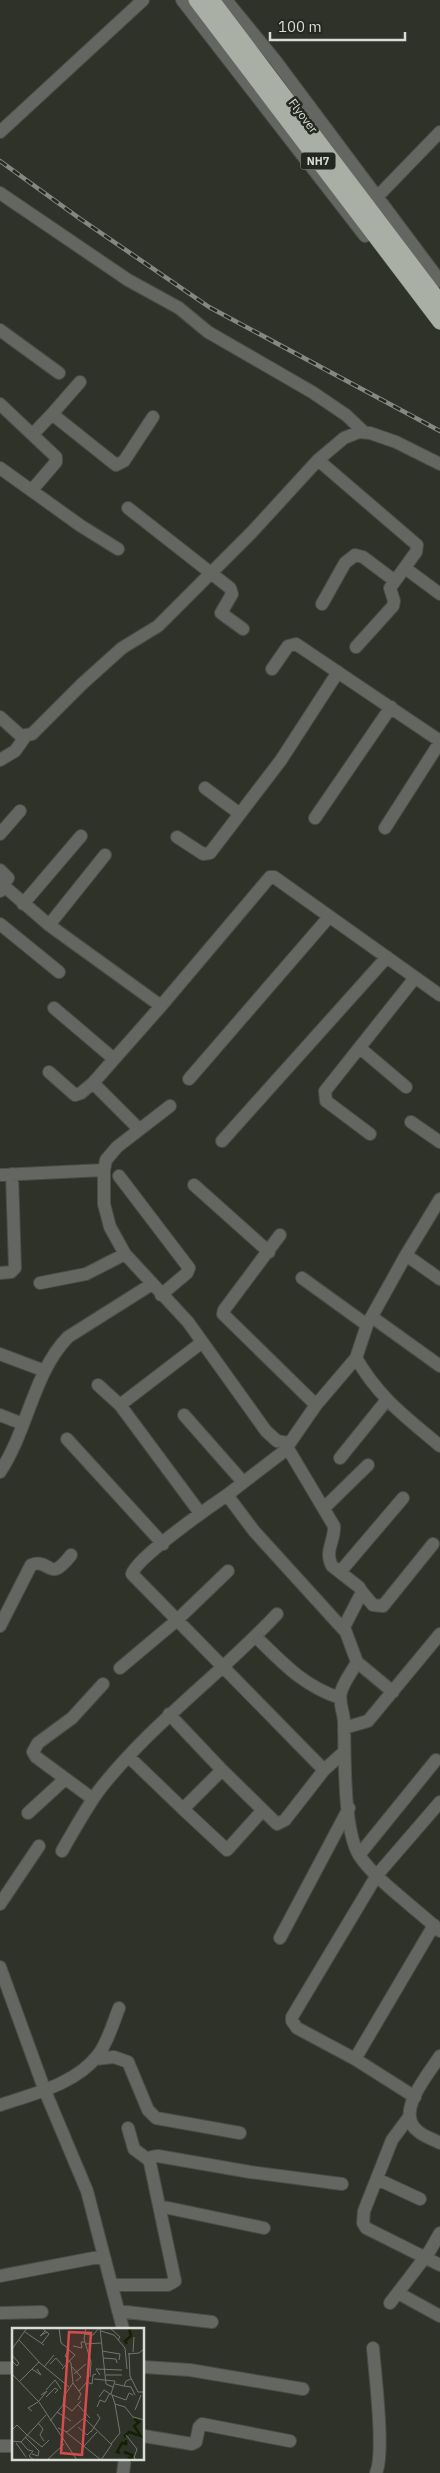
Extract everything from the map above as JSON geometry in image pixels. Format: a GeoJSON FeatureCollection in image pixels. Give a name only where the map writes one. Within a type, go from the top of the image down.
{"type":"FeatureCollection","features":[{"type":"Feature","properties":{"kind":"highway","name":"Flyover"},"geometry":{"type":"LineString","coordinates":[[196,0],[440,322]]}},
{"type":"Feature","properties":{"kind":"highway","name":"Flyover"},"geometry":{"type":"LineString","coordinates":[[212,0],[440,302]]}},
{"type":"Feature","properties":{"kind":"street"},"geometry":{"type":"LineString","coordinates":[[0,132],[143,0]]}},
{"type":"Feature","properties":{"kind":"street"},"geometry":{"type":"LineString","coordinates":[[182,0],[440,333]]}},
{"type":"Feature","properties":{"kind":"street"},"geometry":{"type":"LineString","coordinates":[[226,0],[378,197],[440,281]]}},
{"type":"Feature","properties":{"kind":"street"},"geometry":{"type":"LineString","coordinates":[[378,197],[440,132]]}},
{"type":"Feature","properties":{"kind":"street"},"geometry":{"type":"LineString","coordinates":[[0,193],[128,280],[179,308],[208,332],[312,392],[346,415],[364,432],[396,442],[440,464]]}},
{"type":"Feature","properties":{"kind":"street"},"geometry":{"type":"LineString","coordinates":[[0,330],[58,373]]}},
{"type":"Feature","properties":{"kind":"street"},"geometry":{"type":"LineString","coordinates":[[33,434],[80,382]]}},
{"type":"Feature","properties":{"kind":"street"},"geometry":{"type":"LineString","coordinates":[[0,404],[55,455],[56,460],[32,490]]}},
{"type":"Feature","properties":{"kind":"street"},"geometry":{"type":"LineString","coordinates":[[52,414],[116,465],[124,461],[153,417]]}},
{"type":"Feature","properties":{"kind":"street"},"geometry":{"type":"LineString","coordinates":[[0,760],[15,751],[25,737],[32,734],[82,684],[122,648],[158,626],[252,532],[318,460],[344,438],[364,432]]}},
{"type":"Feature","properties":{"kind":"street"},"geometry":{"type":"LineString","coordinates":[[318,460],[416,542],[416,552],[389,591],[394,601],[393,606],[356,647]]}},
{"type":"Feature","properties":{"kind":"street"},"geometry":{"type":"LineString","coordinates":[[0,468],[81,526],[118,549]]}},
{"type":"Feature","properties":{"kind":"street"},"geometry":{"type":"LineString","coordinates":[[128,508],[210,572],[232,592],[221,613],[243,629]]}},
{"type":"Feature","properties":{"kind":"street"},"geometry":{"type":"LineString","coordinates":[[322,604],[345,562],[354,555],[363,557],[395,581]]}},
{"type":"Feature","properties":{"kind":"street"},"geometry":{"type":"LineString","coordinates":[[405,568],[440,594]]}},
{"type":"Feature","properties":{"kind":"street"},"geometry":{"type":"LineString","coordinates":[[272,669],[288,646],[293,644],[391,707],[440,742],[385,828]]}},
{"type":"Feature","properties":{"kind":"street"},"geometry":{"type":"LineString","coordinates":[[177,837],[203,854],[208,854],[281,760],[338,672]]}},
{"type":"Feature","properties":{"kind":"street"},"geometry":{"type":"LineString","coordinates":[[315,818],[391,707]]}},
{"type":"Feature","properties":{"kind":"street"},"geometry":{"type":"LineString","coordinates":[[0,717],[15,733],[25,737]]}},
{"type":"Feature","properties":{"kind":"street"},"geometry":{"type":"LineString","coordinates":[[205,788],[240,814]]}},
{"type":"Feature","properties":{"kind":"street"},"geometry":{"type":"LineString","coordinates":[[0,834],[20,811]]}},
{"type":"Feature","properties":{"kind":"street"},"geometry":{"type":"LineString","coordinates":[[23,904],[81,836]]}},
{"type":"Feature","properties":{"kind":"street"},"geometry":{"type":"LineString","coordinates":[[49,925],[105,855]]}},
{"type":"Feature","properties":{"kind":"street"},"geometry":{"type":"LineString","coordinates":[[0,870],[8,878],[2,888],[49,925],[161,1006]]}},
{"type":"Feature","properties":{"kind":"street"},"geometry":{"type":"LineString","coordinates":[[49,1072],[75,1094],[81,1093],[93,1083],[270,877],[440,995]]}},
{"type":"Feature","properties":{"kind":"street"},"geometry":{"type":"LineString","coordinates":[[189,1079],[329,917]]}},
{"type":"Feature","properties":{"kind":"street"},"geometry":{"type":"LineString","coordinates":[[0,924],[59,972]]}},
{"type":"Feature","properties":{"kind":"street"},"geometry":{"type":"LineString","coordinates":[[222,1141],[387,957]]}},
{"type":"Feature","properties":{"kind":"street"},"geometry":{"type":"LineString","coordinates":[[370,1134],[326,1101],[324,1094],[327,1087],[414,978]]}},
{"type":"Feature","properties":{"kind":"street"},"geometry":{"type":"LineString","coordinates":[[54,1008],[114,1059]]}},
{"type":"Feature","properties":{"kind":"street"},"geometry":{"type":"LineString","coordinates":[[360,1048],[406,1087]]}},
{"type":"Feature","properties":{"kind":"street"},"geometry":{"type":"LineString","coordinates":[[93,1083],[139,1130]]}},
{"type":"Feature","properties":{"kind":"street"},"geometry":{"type":"LineString","coordinates":[[170,1106],[110,1154],[104,1170],[104,1204],[110,1227],[125,1254],[188,1322],[266,1431],[277,1441],[287,1446],[334,1526],[333,1540],[328,1553],[330,1561],[340,1572],[360,1587],[373,1605],[383,1606],[433,1544]]}},
{"type":"Feature","properties":{"kind":"street"},"geometry":{"type":"LineString","coordinates":[[411,1122],[440,1142]]}},
{"type":"Feature","properties":{"kind":"street"},"geometry":{"type":"LineString","coordinates":[[0,1273],[11,1272],[15,1268],[6,1174],[104,1170]]}},
{"type":"Feature","properties":{"kind":"street"},"geometry":{"type":"LineString","coordinates":[[119,1176],[189,1268],[187,1273],[161,1294]]}},
{"type":"Feature","properties":{"kind":"street"},"geometry":{"type":"LineString","coordinates":[[194,1185],[269,1252]]}},
{"type":"Feature","properties":{"kind":"street"},"geometry":{"type":"LineString","coordinates":[[324,1770],[132,1574],[135,1568],[200,1513],[227,1495],[287,1446],[316,1405],[356,1358],[370,1321],[406,1254],[440,1199]]}},
{"type":"Feature","properties":{"kind":"street"},"geometry":{"type":"LineString","coordinates":[[280,1235],[224,1310],[224,1316],[316,1405]]}},
{"type":"Feature","properties":{"kind":"street"},"geometry":{"type":"LineString","coordinates":[[40,1283],[86,1274],[125,1254]]}},
{"type":"Feature","properties":{"kind":"street"},"geometry":{"type":"LineString","coordinates":[[406,1254],[440,1279]]}},
{"type":"Feature","properties":{"kind":"street"},"geometry":{"type":"LineString","coordinates":[[302,1278],[440,1366]]}},
{"type":"Feature","properties":{"kind":"street"},"geometry":{"type":"LineString","coordinates":[[0,1472],[23,1424],[45,1370],[55,1352],[68,1336],[152,1284]]}},
{"type":"Feature","properties":{"kind":"street"},"geometry":{"type":"LineString","coordinates":[[120,1405],[202,1343]]}},
{"type":"Feature","properties":{"kind":"street"},"geometry":{"type":"LineString","coordinates":[[0,1354],[45,1370]]}},
{"type":"Feature","properties":{"kind":"street"},"geometry":{"type":"LineString","coordinates":[[356,1358],[369,1380],[386,1401],[440,1446]]}},
{"type":"Feature","properties":{"kind":"street"},"geometry":{"type":"LineString","coordinates":[[98,1385],[120,1405],[200,1513]]}},
{"type":"Feature","properties":{"kind":"street"},"geometry":{"type":"LineString","coordinates":[[340,1458],[386,1401]]}},
{"type":"Feature","properties":{"kind":"street"},"geometry":{"type":"LineString","coordinates":[[0,1415],[23,1424]]}},
{"type":"Feature","properties":{"kind":"street"},"geometry":{"type":"LineString","coordinates":[[184,1415],[243,1482]]}},
{"type":"Feature","properties":{"kind":"street"},"geometry":{"type":"LineString","coordinates":[[67,1439],[163,1544]]}},
{"type":"Feature","properties":{"kind":"street"},"geometry":{"type":"LineString","coordinates":[[324,1508],[368,1465]]}},
{"type":"Feature","properties":{"kind":"street"},"geometry":{"type":"LineString","coordinates":[[227,1495],[254,1531],[344,1630],[357,1662],[392,1692]]}},
{"type":"Feature","properties":{"kind":"street"},"geometry":{"type":"LineString","coordinates":[[340,1572],[403,1498]]}},
{"type":"Feature","properties":{"kind":"street"},"geometry":{"type":"LineString","coordinates":[[0,1626],[31,1565],[36,1563],[57,1570],[71,1555]]}},
{"type":"Feature","properties":{"kind":"street"},"geometry":{"type":"LineString","coordinates":[[120,1668],[176,1621],[228,1571]]}},
{"type":"Feature","properties":{"kind":"street"},"geometry":{"type":"LineString","coordinates":[[344,1630],[362,1592]]}},
{"type":"Feature","properties":{"kind":"street"},"geometry":{"type":"LineString","coordinates":[[62,1851],[93,1799],[129,1757],[169,1714],[223,1668],[277,1614]]}},
{"type":"Feature","properties":{"kind":"street"},"geometry":{"type":"LineString","coordinates":[[344,1728],[368,1721],[440,1634]]}},
{"type":"Feature","properties":{"kind":"street"},"geometry":{"type":"LineString","coordinates":[[256,1637],[302,1681],[320,1691],[340,1698]]}},
{"type":"Feature","properties":{"kind":"street"},"geometry":{"type":"LineString","coordinates":[[354,2059],[437,1928],[377,1875],[359,1855],[353,1840],[344,1778],[344,1728],[340,1698],[345,1681],[357,1662]]}},
{"type":"Feature","properties":{"kind":"street"},"geometry":{"type":"LineString","coordinates":[[93,1799],[36,1757],[33,1750],[38,1743],[72,1718],[103,1684]]}},
{"type":"Feature","properties":{"kind":"street"},"geometry":{"type":"LineString","coordinates":[[169,1714],[275,1823],[283,1823],[324,1770],[344,1752]]}},
{"type":"Feature","properties":{"kind":"street"},"geometry":{"type":"LineString","coordinates":[[129,1757],[227,1850],[262,1811]]}},
{"type":"Feature","properties":{"kind":"street"},"geometry":{"type":"LineString","coordinates":[[359,1855],[436,1760]]}},
{"type":"Feature","properties":{"kind":"street"},"geometry":{"type":"LineString","coordinates":[[183,1809],[222,1770]]}},
{"type":"Feature","properties":{"kind":"street"},"geometry":{"type":"LineString","coordinates":[[28,1813],[65,1779]]}},
{"type":"Feature","properties":{"kind":"street"},"geometry":{"type":"LineString","coordinates":[[415,2097],[354,2059],[297,2028],[292,2021],[292,2017],[377,1875],[440,1802]]}},
{"type":"Feature","properties":{"kind":"street"},"geometry":{"type":"LineString","coordinates":[[280,1938],[349,1808]]}},
{"type":"Feature","properties":{"kind":"street"},"geometry":{"type":"LineString","coordinates":[[0,1904],[40,1846]]}},
{"type":"Feature","properties":{"kind":"street"},"geometry":{"type":"LineString","coordinates":[[0,1967],[45,2091],[86,2191],[123,2328]]}},
{"type":"Feature","properties":{"kind":"street"},"geometry":{"type":"LineString","coordinates":[[0,2105],[45,2091],[86,2068],[102,2049],[119,2008]]}},
{"type":"Feature","properties":{"kind":"street"},"geometry":{"type":"LineString","coordinates":[[440,2056],[410,2106],[409,2117],[392,2140],[364,2211],[364,2226],[440,2265]]}},
{"type":"Feature","properties":{"kind":"street"},"geometry":{"type":"LineString","coordinates":[[95,2059],[114,2057],[128,2062],[150,2113],[156,2118],[240,2133]]}},
{"type":"Feature","properties":{"kind":"street"},"geometry":{"type":"LineString","coordinates":[[409,2117],[419,2132],[440,2143]]}},
{"type":"Feature","properties":{"kind":"street"},"geometry":{"type":"LineString","coordinates":[[112,2286],[168,2285],[175,2281],[150,2160],[134,2149],[128,2128]]}},
{"type":"Feature","properties":{"kind":"street"},"geometry":{"type":"LineString","coordinates":[[150,2160],[152,2157],[158,2156],[250,2172],[342,2184]]}},
{"type":"Feature","properties":{"kind":"street"},"geometry":{"type":"LineString","coordinates":[[377,2179],[420,2199]]}},
{"type":"Feature","properties":{"kind":"street"},"geometry":{"type":"LineString","coordinates":[[159,2206],[264,2228]]}},
{"type":"Feature","properties":{"kind":"street"},"geometry":{"type":"LineString","coordinates":[[390,2303],[424,2258],[440,2233]]}},
{"type":"Feature","properties":{"kind":"street"},"geometry":{"type":"LineString","coordinates":[[0,2276],[104,2256]]}},
{"type":"Feature","properties":{"kind":"street"},"geometry":{"type":"LineString","coordinates":[[398,2293],[440,2316]]}},
{"type":"Feature","properties":{"kind":"street"},"geometry":{"type":"LineString","coordinates":[[118,2311],[212,2322]]}},
{"type":"Feature","properties":{"kind":"street"},"geometry":{"type":"LineString","coordinates":[[0,2313],[42,2312]]}},
{"type":"Feature","properties":{"kind":"street"},"geometry":{"type":"LineString","coordinates":[[373,2348],[379,2438],[379,2462],[376,2473]]}},
{"type":"Feature","properties":{"kind":"street"},"geometry":{"type":"LineString","coordinates":[[145,2367],[190,2370],[304,2389]]}},
{"type":"Feature","properties":{"kind":"street"},"geometry":{"type":"LineString","coordinates":[[145,2436],[192,2444],[196,2442],[199,2427],[202,2424],[290,2441]]}},
{"type":"Feature","properties":{"kind":"street"},"geometry":{"type":"LineString","coordinates":[[123,2473],[125,2460]]}},
{"type":"Feature","properties":{"kind":"railway"},"geometry":{"type":"LineString","coordinates":[[0,161],[209,307],[440,431]]}}]}
